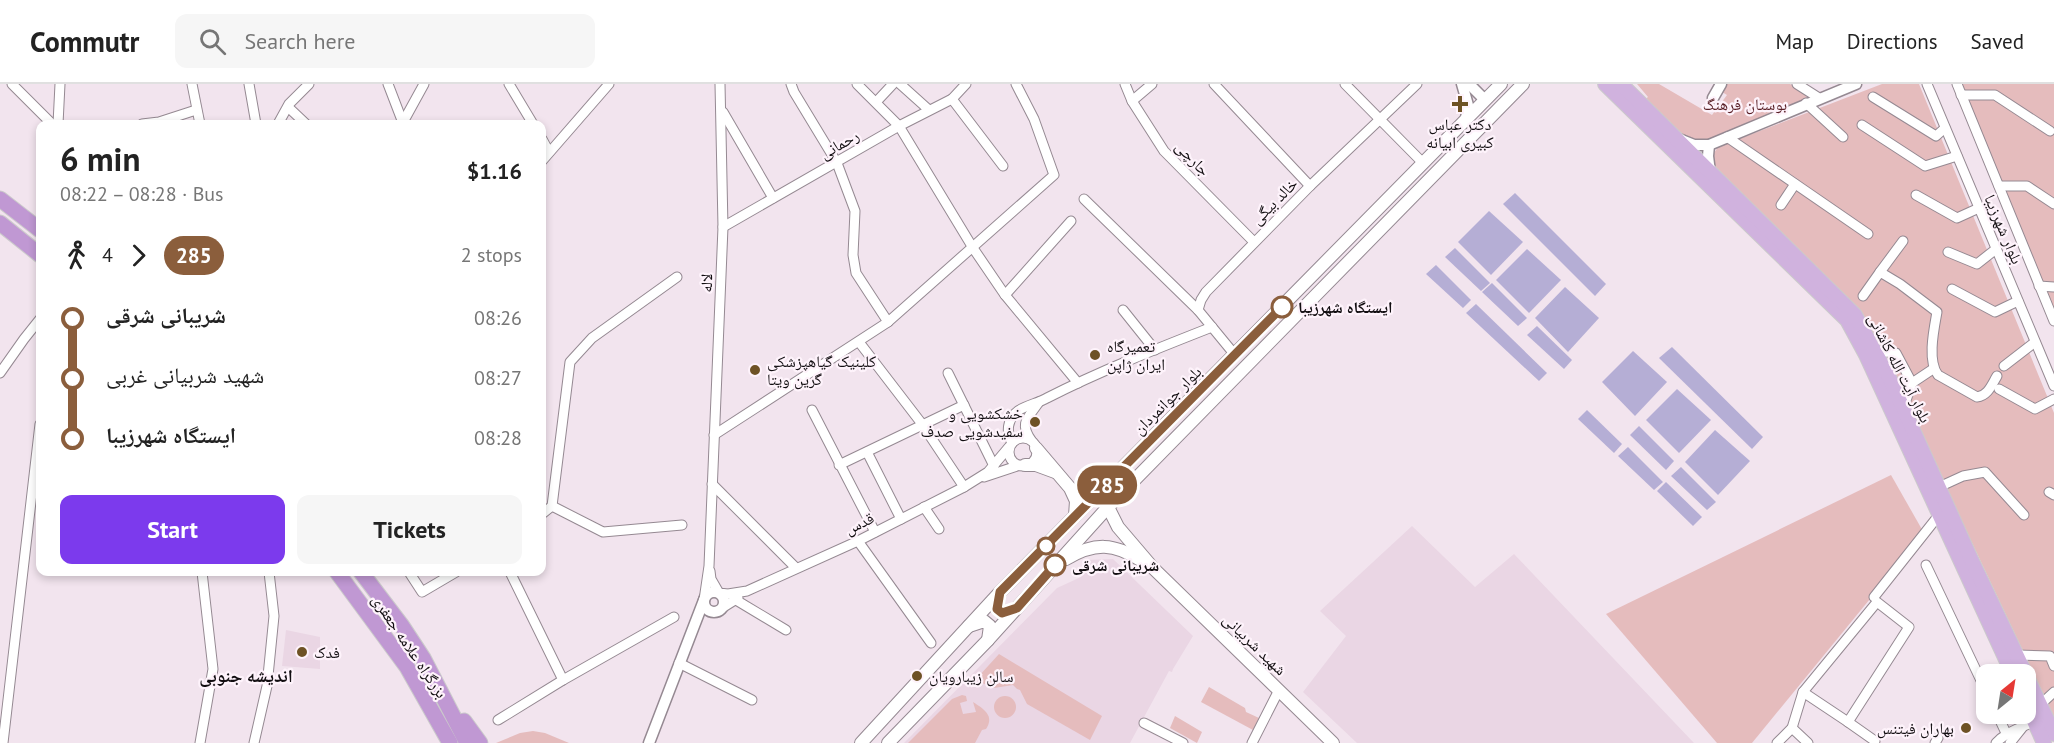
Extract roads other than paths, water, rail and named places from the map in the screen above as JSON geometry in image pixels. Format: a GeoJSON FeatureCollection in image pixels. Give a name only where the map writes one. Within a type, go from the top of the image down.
{"type":"FeatureCollection","features":[{"type":"Feature","properties":{"kind":"highway"},"geometry":{"type":"LineString","coordinates":[[0,199],[36,227]]}},
{"type":"Feature","properties":{"kind":"highway"},"geometry":{"type":"LineString","coordinates":[[0,223],[36,252]]}},
{"type":"Feature","properties":{"kind":"highway","name":"بزرگراه علامه جعفری"},"geometry":{"type":"LineString","coordinates":[[339,576],[407,667],[450,743]]}},
{"type":"Feature","properties":{"kind":"highway","name":"بزرگراه علامه جعفری"},"geometry":{"type":"LineString","coordinates":[[365,576],[423,658],[467,743]]}},
{"type":"Feature","properties":{"kind":"highway"},"geometry":{"type":"LineString","coordinates":[[423,658],[480,743]]}},
{"type":"Feature","properties":{"kind":"main road","name":"بلوار جوانمردان"},"geometry":{"type":"LineString","coordinates":[[861,743],[1000,592],[1501,84]]}},
{"type":"Feature","properties":{"kind":"main road","name":"بلوار جوانمردان"},"geometry":{"type":"LineString","coordinates":[[888,743],[988,640],[1108,507],[1523,84]]}},
{"type":"Feature","properties":{"kind":"main road","name":"بلوار آیت الله کاشانی"},"geometry":{"type":"LineString","coordinates":[[1605,84],[1847,320],[1866,355],[2008,664]]}},
{"type":"Feature","properties":{"kind":"main road","name":"بلوار آیت الله کاشانی"},"geometry":{"type":"LineString","coordinates":[[1621,84],[1855,315],[1903,409],[2054,734]]}},
{"type":"Feature","properties":{"kind":"main road"},"geometry":{"type":"LineString","coordinates":[[1034,444],[1070,488],[1076,501],[1075,516]]}},
{"type":"Feature","properties":{"kind":"main road"},"geometry":{"type":"LineString","coordinates":[[1023,465],[1036,465],[1059,474]]}},
{"type":"Feature","properties":{"kind":"main road"},"geometry":{"type":"LineString","coordinates":[[1070,488],[1084,494],[1100,492]]}},
{"type":"Feature","properties":{"kind":"main road","name":"شهید شربیانی"},"geometry":{"type":"LineString","coordinates":[[1108,507],[1118,527],[1153,568],[1334,743]]}},
{"type":"Feature","properties":{"kind":"main road","name":"شهید شربیانی"},"geometry":{"type":"LineString","coordinates":[[1055,565],[1086,549],[1110,547],[1126,551],[1153,568]]}},
{"type":"Feature","properties":{"kind":"main road"},"geometry":{"type":"LineString","coordinates":[[1000,592],[997,609],[1002,613],[1017,608]]}},
{"type":"Feature","properties":{"kind":"main road"},"geometry":{"type":"LineString","coordinates":[[969,626],[984,621],[990,626],[988,640]]}},
{"type":"Feature","properties":{"kind":"main road"},"geometry":{"type":"LineString","coordinates":[[2028,724],[2044,743]]}},
{"type":"Feature","properties":{"kind":"street"},"geometry":{"type":"LineString","coordinates":[[12,84],[48,120]]}},
{"type":"Feature","properties":{"kind":"street"},"geometry":{"type":"LineString","coordinates":[[58,120],[60,84]]}},
{"type":"Feature","properties":{"kind":"street"},"geometry":{"type":"LineString","coordinates":[[192,84],[199,120]]}},
{"type":"Feature","properties":{"kind":"street"},"geometry":{"type":"LineString","coordinates":[[249,84],[257,120]]}},
{"type":"Feature","properties":{"kind":"street"},"geometry":{"type":"LineString","coordinates":[[279,120],[296,96],[309,84]]}},
{"type":"Feature","properties":{"kind":"street"},"geometry":{"type":"LineString","coordinates":[[388,84],[401,120]]}},
{"type":"Feature","properties":{"kind":"street"},"geometry":{"type":"LineString","coordinates":[[404,120],[424,84]]}},
{"type":"Feature","properties":{"kind":"street"},"geometry":{"type":"LineString","coordinates":[[509,84],[531,120]]}},
{"type":"Feature","properties":{"kind":"street"},"geometry":{"type":"LineString","coordinates":[[546,156],[609,84]]}},
{"type":"Feature","properties":{"kind":"street","name":"لاله"},"geometry":{"type":"LineString","coordinates":[[704,600],[709,566],[723,227],[720,84]]}},
{"type":"Feature","properties":{"kind":"street"},"geometry":{"type":"LineString","coordinates":[[791,84],[837,163],[855,211],[856,273],[888,322]]}},
{"type":"Feature","properties":{"kind":"street"},"geometry":{"type":"LineString","coordinates":[[857,84],[899,126],[973,248],[1005,295],[1078,382]]}},
{"type":"Feature","properties":{"kind":"street"},"geometry":{"type":"LineString","coordinates":[[878,100],[893,84]]}},
{"type":"Feature","properties":{"kind":"street"},"geometry":{"type":"LineString","coordinates":[[900,84],[928,110]]}},
{"type":"Feature","properties":{"kind":"street","name":"رحمانی"},"geometry":{"type":"LineString","coordinates":[[723,227],[899,126],[952,99],[966,84]]}},
{"type":"Feature","properties":{"kind":"street"},"geometry":{"type":"LineString","coordinates":[[714,435],[888,322],[1054,175],[1034,119],[1016,84]]}},
{"type":"Feature","properties":{"kind":"street","name":"جارچی"},"geometry":{"type":"LineString","coordinates":[[1125,84],[1132,101],[1164,151],[1254,242]]}},
{"type":"Feature","properties":{"kind":"street"},"geometry":{"type":"LineString","coordinates":[[1132,101],[1152,84]]}},
{"type":"Feature","properties":{"kind":"street"},"geometry":{"type":"LineString","coordinates":[[1345,84],[1423,163]]}},
{"type":"Feature","properties":{"kind":"street","name":"خالد بیگی"},"geometry":{"type":"LineString","coordinates":[[1198,310],[1206,292],[1254,242],[1417,84]]}},
{"type":"Feature","properties":{"kind":"street"},"geometry":{"type":"LineString","coordinates":[[1462,84],[1468,105],[1466,119]]}},
{"type":"Feature","properties":{"kind":"street"},"geometry":{"type":"LineString","coordinates":[[1469,84],[1485,100]]}},
{"type":"Feature","properties":{"kind":"street"},"geometry":{"type":"LineString","coordinates":[[1713,98],[1721,84]]}},
{"type":"Feature","properties":{"kind":"street"},"geometry":{"type":"LineString","coordinates":[[1797,84],[1819,98]]}},
{"type":"Feature","properties":{"kind":"street"},"geometry":{"type":"LineString","coordinates":[[1671,135],[1694,145],[1709,145],[1819,98],[1830,88],[1856,84]]}},
{"type":"Feature","properties":{"kind":"street","name":"بلوار شهرزیبا"},"geometry":{"type":"LineString","coordinates":[[1927,84],[2054,386]]}},
{"type":"Feature","properties":{"kind":"street","name":"بلوار شهرزیبا"},"geometry":{"type":"LineString","coordinates":[[1957,84],[2054,321]]}},
{"type":"Feature","properties":{"kind":"street"},"geometry":{"type":"LineString","coordinates":[[1219,85],[1310,186]]}},
{"type":"Feature","properties":{"kind":"street"},"geometry":{"type":"LineString","coordinates":[[1961,95],[1995,95],[2050,131]]}},
{"type":"Feature","properties":{"kind":"street"},"geometry":{"type":"LineString","coordinates":[[1873,97],[1936,136],[1945,128]]}},
{"type":"Feature","properties":{"kind":"street"},"geometry":{"type":"LineString","coordinates":[[952,99],[1003,166]]}},
{"type":"Feature","properties":{"kind":"street"},"geometry":{"type":"LineString","coordinates":[[1806,103],[1844,137]]}},
{"type":"Feature","properties":{"kind":"street"},"geometry":{"type":"LineString","coordinates":[[288,107],[302,120]]}},
{"type":"Feature","properties":{"kind":"street"},"geometry":{"type":"LineString","coordinates":[[168,120],[196,110]]}},
{"type":"Feature","properties":{"kind":"street"},"geometry":{"type":"LineString","coordinates":[[722,110],[773,198]]}},
{"type":"Feature","properties":{"kind":"street"},"geometry":{"type":"LineString","coordinates":[[1863,125],[1925,166],[1957,156]]}},
{"type":"Feature","properties":{"kind":"street"},"geometry":{"type":"LineString","coordinates":[[1727,137],[1868,234]]}},
{"type":"Feature","properties":{"kind":"street"},"geometry":{"type":"LineString","coordinates":[[1709,145],[1710,172]]}},
{"type":"Feature","properties":{"kind":"street"},"geometry":{"type":"LineString","coordinates":[[546,146],[549,152]]}},
{"type":"Feature","properties":{"kind":"street"},"geometry":{"type":"LineString","coordinates":[[1781,205],[1795,184]]}},
{"type":"Feature","properties":{"kind":"street"},"geometry":{"type":"LineString","coordinates":[[1999,186],[2027,186],[2054,204]]}},
{"type":"Feature","properties":{"kind":"street"},"geometry":{"type":"LineString","coordinates":[[1916,195],[1957,218],[1979,208]]}},
{"type":"Feature","properties":{"kind":"street"},"geometry":{"type":"LineString","coordinates":[[1084,199],[1198,310],[1235,355]]}},
{"type":"Feature","properties":{"kind":"street"},"geometry":{"type":"LineString","coordinates":[[1005,295],[1071,220]]}},
{"type":"Feature","properties":{"kind":"street"},"geometry":{"type":"LineString","coordinates":[[1863,296],[1903,241]]}},
{"type":"Feature","properties":{"kind":"street"},"geometry":{"type":"LineString","coordinates":[[1948,252],[1977,264],[1996,249]]}},
{"type":"Feature","properties":{"kind":"street"},"geometry":{"type":"LineString","coordinates":[[1880,272],[1937,312],[1932,338],[1933,369],[1938,375],[1977,397],[1986,393],[1997,376]]}},
{"type":"Feature","properties":{"kind":"street"},"geometry":{"type":"LineString","coordinates":[[546,511],[552,506],[570,362],[592,338],[677,277]]}},
{"type":"Feature","properties":{"kind":"street"},"geometry":{"type":"LineString","coordinates":[[2040,286],[2054,287]]}},
{"type":"Feature","properties":{"kind":"street"},"geometry":{"type":"LineString","coordinates":[[1952,289],[1995,312],[2018,301]]}},
{"type":"Feature","properties":{"kind":"street"},"geometry":{"type":"LineString","coordinates":[[1123,310],[1155,350]]}},
{"type":"Feature","properties":{"kind":"street"},"geometry":{"type":"LineString","coordinates":[[0,373],[36,324]]}},
{"type":"Feature","properties":{"kind":"street"},"geometry":{"type":"LineString","coordinates":[[1039,402],[1025,424],[1025,430],[1037,452],[1034,461],[1023,465],[1016,464],[1010,457],[1011,445],[1008,428],[1018,410],[1078,382],[1212,327]]}},
{"type":"Feature","properties":{"kind":"street"},"geometry":{"type":"LineString","coordinates":[[859,342],[922,424],[964,488]]}},
{"type":"Feature","properties":{"kind":"street"},"geometry":{"type":"LineString","coordinates":[[2004,366],[2036,342]]}},
{"type":"Feature","properties":{"kind":"street"},"geometry":{"type":"LineString","coordinates":[[1875,351],[1896,354],[1912,383]]}},
{"type":"Feature","properties":{"kind":"street"},"geometry":{"type":"LineString","coordinates":[[1903,409],[1912,383],[1933,369]]}},
{"type":"Feature","properties":{"kind":"street"},"geometry":{"type":"LineString","coordinates":[[948,374],[994,466]]}},
{"type":"Feature","properties":{"kind":"street"},"geometry":{"type":"LineString","coordinates":[[1999,389],[2035,409],[2054,399]]}},
{"type":"Feature","properties":{"kind":"street"},"geometry":{"type":"LineString","coordinates":[[839,465],[964,405]]}},
{"type":"Feature","properties":{"kind":"street"},"geometry":{"type":"LineString","coordinates":[[812,410],[875,532]]}},
{"type":"Feature","properties":{"kind":"street"},"geometry":{"type":"LineString","coordinates":[[1011,445],[1018,438],[1034,444]]}},
{"type":"Feature","properties":{"kind":"street","name":"قدس"},"geometry":{"type":"LineString","coordinates":[[720,610],[747,591],[858,541],[964,488],[981,478],[1011,445]]}},
{"type":"Feature","properties":{"kind":"street"},"geometry":{"type":"LineString","coordinates":[[867,452],[901,519]]}},
{"type":"Feature","properties":{"kind":"street"},"geometry":{"type":"LineString","coordinates":[[3,743],[36,458]]}},
{"type":"Feature","properties":{"kind":"street","name":"قدس"},"geometry":{"type":"LineString","coordinates":[[981,478],[1023,465]]}},
{"type":"Feature","properties":{"kind":"street"},"geometry":{"type":"LineString","coordinates":[[1939,487],[1963,476],[1985,472],[2024,515]]}},
{"type":"Feature","properties":{"kind":"street"},"geometry":{"type":"LineString","coordinates":[[712,484],[796,568]]}},
{"type":"Feature","properties":{"kind":"street"},"geometry":{"type":"LineString","coordinates":[[552,506],[603,532],[682,525]]}},
{"type":"Feature","properties":{"kind":"street"},"geometry":{"type":"LineString","coordinates":[[924,507],[939,529]]}},
{"type":"Feature","properties":{"kind":"street"},"geometry":{"type":"LineString","coordinates":[[1874,597],[1939,515]]}},
{"type":"Feature","properties":{"kind":"street"},"geometry":{"type":"LineString","coordinates":[[858,541],[931,643]]}},
{"type":"Feature","properties":{"kind":"street"},"geometry":{"type":"LineString","coordinates":[[1926,565],[1976,670]]}},
{"type":"Feature","properties":{"kind":"street"},"geometry":{"type":"LineString","coordinates":[[693,631],[720,610],[724,598],[711,579],[709,566]]}},
{"type":"Feature","properties":{"kind":"street"},"geometry":{"type":"LineString","coordinates":[[200,743],[213,669],[202,576]]}},
{"type":"Feature","properties":{"kind":"street"},"geometry":{"type":"LineString","coordinates":[[254,743],[267,686],[274,616],[269,576]]}},
{"type":"Feature","properties":{"kind":"street"},"geometry":{"type":"LineString","coordinates":[[412,576],[422,592],[449,576]]}},
{"type":"Feature","properties":{"kind":"street"},"geometry":{"type":"LineString","coordinates":[[512,576],[563,680]]}},
{"type":"Feature","properties":{"kind":"street","name":"قدس"},"geometry":{"type":"LineString","coordinates":[[719,593],[747,591]]}},
{"type":"Feature","properties":{"kind":"street"},"geometry":{"type":"LineString","coordinates":[[649,743],[704,600],[710,592],[719,593]]}},
{"type":"Feature","properties":{"kind":"street"},"geometry":{"type":"LineString","coordinates":[[704,600],[707,610],[720,610]]}},
{"type":"Feature","properties":{"kind":"street"},"geometry":{"type":"LineString","coordinates":[[736,600],[786,630]]}},
{"type":"Feature","properties":{"kind":"street"},"geometry":{"type":"LineString","coordinates":[[1777,743],[1792,728],[1803,692],[1877,602],[1909,627],[1848,722]]}},
{"type":"Feature","properties":{"kind":"street"},"geometry":{"type":"LineString","coordinates":[[498,720],[674,617]]}},
{"type":"Feature","properties":{"kind":"street"},"geometry":{"type":"LineString","coordinates":[[2018,655],[2050,656],[2054,666]]}},
{"type":"Feature","properties":{"kind":"street"},"geometry":{"type":"LineString","coordinates":[[679,663],[752,700]]}},
{"type":"Feature","properties":{"kind":"street"},"geometry":{"type":"LineString","coordinates":[[1252,743],[1279,690]]}},
{"type":"Feature","properties":{"kind":"street"},"geometry":{"type":"LineString","coordinates":[[1803,692],[1875,741]]}},
{"type":"Feature","properties":{"kind":"street"},"geometry":{"type":"LineString","coordinates":[[2041,704],[2054,692]]}},
{"type":"Feature","properties":{"kind":"street"},"geometry":{"type":"LineString","coordinates":[[1144,723],[1184,743]]}},
{"type":"Feature","properties":{"kind":"street"},"geometry":{"type":"LineString","coordinates":[[2002,724],[2011,740]]}},
{"type":"Feature","properties":{"kind":"street"},"geometry":{"type":"LineString","coordinates":[[1996,743],[2011,740],[2028,724]]}},
{"type":"Feature","properties":{"kind":"street"},"geometry":{"type":"LineString","coordinates":[[1792,728],[1808,743]]}},
{"type":"Feature","properties":{"kind":"place","name":"دکتر عباس کبیری ابیانه"},"geometry":{"type":"Point","coordinates":[1460,104]}},
{"type":"Feature","properties":{"kind":"place","name":"ایستگاه شهرزیبا"},"geometry":{"type":"Point","coordinates":[1282,307]}},
{"type":"Feature","properties":{"kind":"place","name":"تعمیرگاه ایران ژاپن"},"geometry":{"type":"Point","coordinates":[1095,355]}},
{"type":"Feature","properties":{"kind":"place","name":"کلینیک گیاهپزشکی گرین ویتا"},"geometry":{"type":"Point","coordinates":[755,370]}},
{"type":"Feature","properties":{"kind":"place","name":"خشکشویی و سفیدشویی صدف"},"geometry":{"type":"Point","coordinates":[1035,422]}},
{"type":"Feature","properties":{"kind":"place","name":"شریبانی شرقی"},"geometry":{"type":"Point","coordinates":[1055,565]}},
{"type":"Feature","properties":{"kind":"place","name":"فدک"},"geometry":{"type":"Point","coordinates":[302,652]}},
{"type":"Feature","properties":{"kind":"place","name":"سالن زیبارویان"},"geometry":{"type":"Point","coordinates":[917,676]}},
{"type":"Feature","properties":{"kind":"place","name":"بهاران فیتنس"},"geometry":{"type":"Point","coordinates":[1966,728]}},
{"type":"Feature","properties":{"kind":"district","name":"اندیشه جنوبی"},"geometry":{"type":"Point","coordinates":[246,676]}},
{"type":"Feature","properties":{"kind":"park label","name":"بوستان فرهنگ"},"geometry":{"type":"Point","coordinates":[1745,104]}}]}
